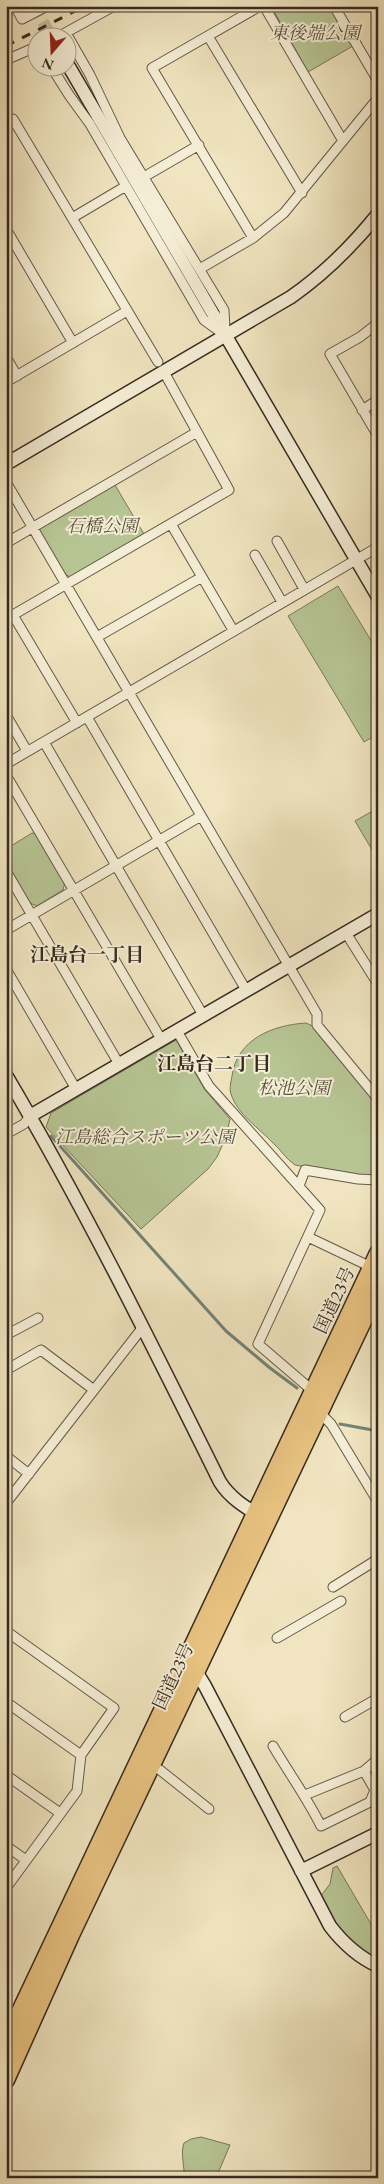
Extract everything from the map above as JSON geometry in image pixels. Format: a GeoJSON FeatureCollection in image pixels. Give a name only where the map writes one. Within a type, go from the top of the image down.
{"type":"FeatureCollection","features":[{"type":"Feature","properties":{"kind":"highway","name":"国道23号"},"geometry":{"type":"LineString","coordinates":[[6,2042],[189,1671],[262,1516],[314,1392],[374,1260]]}},
{"type":"Feature","properties":{"kind":"highway","name":"国道23号"},"geometry":{"type":"LineString","coordinates":[[262,1516],[320,1413],[378,1290]]}},
{"type":"Feature","properties":{"kind":"highway","name":"国道23号"},"geometry":{"type":"LineString","coordinates":[[6,2080],[189,1671]]}},
{"type":"Feature","properties":{"kind":"street"},"geometry":{"type":"LineString","coordinates":[[15,6],[22,19],[48,6]]}},
{"type":"Feature","properties":{"kind":"street"},"geometry":{"type":"LineString","coordinates":[[75,28],[114,6]]}},
{"type":"Feature","properties":{"kind":"street"},"geometry":{"type":"LineString","coordinates":[[253,238],[152,68],[260,6]]}},
{"type":"Feature","properties":{"kind":"street"},"geometry":{"type":"LineString","coordinates":[[264,6],[343,141]]}},
{"type":"Feature","properties":{"kind":"street"},"geometry":{"type":"LineString","coordinates":[[334,6],[378,81]]}},
{"type":"Feature","properties":{"kind":"street"},"geometry":{"type":"LineString","coordinates":[[208,36],[302,193]]}},
{"type":"Feature","properties":{"kind":"street"},"geometry":{"type":"LineString","coordinates":[[6,60],[28,50]]}},
{"type":"Feature","properties":{"kind":"street"},"geometry":{"type":"LineString","coordinates":[[78,54],[120,138],[224,310],[225,336]]}},
{"type":"Feature","properties":{"kind":"street"},"geometry":{"type":"LineString","coordinates":[[58,78],[90,124],[204,320],[225,336]]}},
{"type":"Feature","properties":{"kind":"street"},"geometry":{"type":"LineString","coordinates":[[76,78],[378,597]]}},
{"type":"Feature","properties":{"kind":"street"},"geometry":{"type":"LineString","coordinates":[[203,267],[253,238],[284,213],[378,98]]}},
{"type":"Feature","properties":{"kind":"street"},"geometry":{"type":"LineString","coordinates":[[6,123],[14,119],[161,367],[229,490],[10,617],[77,723]]}},
{"type":"Feature","properties":{"kind":"street"},"geometry":{"type":"LineString","coordinates":[[149,174],[199,145]]}},
{"type":"Feature","properties":{"kind":"street"},"geometry":{"type":"LineString","coordinates":[[72,218],[126,186]]}},
{"type":"Feature","properties":{"kind":"street"},"geometry":{"type":"LineString","coordinates":[[6,464],[161,367],[225,336],[291,297],[309,284],[347,249],[378,214]]}},
{"type":"Feature","properties":{"kind":"street"},"geometry":{"type":"LineString","coordinates":[[6,229],[73,343]]}},
{"type":"Feature","properties":{"kind":"street"},"geometry":{"type":"LineString","coordinates":[[6,382],[127,312]]}},
{"type":"Feature","properties":{"kind":"street"},"geometry":{"type":"LineString","coordinates":[[378,323],[360,337],[330,354],[378,436]]}},
{"type":"Feature","properties":{"kind":"street"},"geometry":{"type":"LineString","coordinates":[[6,357],[17,376]]}},
{"type":"Feature","properties":{"kind":"street"},"geometry":{"type":"LineString","coordinates":[[362,410],[378,400]]}},
{"type":"Feature","properties":{"kind":"street"},"geometry":{"type":"LineString","coordinates":[[6,543],[197,432]]}},
{"type":"Feature","properties":{"kind":"street"},"geometry":{"type":"LineString","coordinates":[[6,482],[317,1014],[317,1025],[378,1099]]}},
{"type":"Feature","properties":{"kind":"street"},"geometry":{"type":"LineString","coordinates":[[171,524],[233,630]]}},
{"type":"Feature","properties":{"kind":"street"},"geometry":{"type":"LineString","coordinates":[[277,541],[304,589]]}},
{"type":"Feature","properties":{"kind":"street"},"geometry":{"type":"LineString","coordinates":[[6,764],[233,630],[378,548]]}},
{"type":"Feature","properties":{"kind":"street"},"geometry":{"type":"LineString","coordinates":[[255,555],[282,602]]}},
{"type":"Feature","properties":{"kind":"street"},"geometry":{"type":"LineString","coordinates":[[97,637],[202,577]]}},
{"type":"Feature","properties":{"kind":"street"},"geometry":{"type":"LineString","coordinates":[[6,715],[27,751]]}},
{"type":"Feature","properties":{"kind":"street"},"geometry":{"type":"LineString","coordinates":[[87,717],[246,990]]}},
{"type":"Feature","properties":{"kind":"street"},"geometry":{"type":"LineString","coordinates":[[44,742],[203,1015]]}},
{"type":"Feature","properties":{"kind":"street"},"geometry":{"type":"LineString","coordinates":[[6,775],[161,1040]]}},
{"type":"Feature","properties":{"kind":"street"},"geometry":{"type":"LineString","coordinates":[[6,930],[201,816]]}},
{"type":"Feature","properties":{"kind":"street"},"geometry":{"type":"LineString","coordinates":[[6,871],[119,1064]]}},
{"type":"Feature","properties":{"kind":"street"},"geometry":{"type":"LineString","coordinates":[[6,1134],[24,1124],[30,1116],[378,914]]}},
{"type":"Feature","properties":{"kind":"street"},"geometry":{"type":"LineString","coordinates":[[346,933],[378,984]]}},
{"type":"Feature","properties":{"kind":"street"},"geometry":{"type":"LineString","coordinates":[[6,969],[76,1089]]}},
{"type":"Feature","properties":{"kind":"street"},"geometry":{"type":"LineString","coordinates":[[177,1031],[209,1086],[320,1210],[258,1344],[314,1392]]}},
{"type":"Feature","properties":{"kind":"street"},"geometry":{"type":"LineString","coordinates":[[6,1075],[144,1327],[226,1492],[262,1516]]}},
{"type":"Feature","properties":{"kind":"street"},"geometry":{"type":"LineString","coordinates":[[299,1186],[305,1170],[358,1179],[378,1180]]}},
{"type":"Feature","properties":{"kind":"street"},"geometry":{"type":"LineString","coordinates":[[308,1237],[374,1260]]}},
{"type":"Feature","properties":{"kind":"street"},"geometry":{"type":"LineString","coordinates":[[6,1335],[38,1318]]}},
{"type":"Feature","properties":{"kind":"street"},"geometry":{"type":"LineString","coordinates":[[6,1503],[144,1327]]}},
{"type":"Feature","properties":{"kind":"street"},"geometry":{"type":"LineString","coordinates":[[6,1370],[41,1350],[94,1390]]}},
{"type":"Feature","properties":{"kind":"street"},"geometry":{"type":"LineString","coordinates":[[320,1413],[331,1424],[378,1502]]}},
{"type":"Feature","properties":{"kind":"street"},"geometry":{"type":"LineString","coordinates":[[6,1456],[29,1474]]}},
{"type":"Feature","properties":{"kind":"street"},"geometry":{"type":"LineString","coordinates":[[333,1587],[378,1559]]}},
{"type":"Feature","properties":{"kind":"street"},"geometry":{"type":"LineString","coordinates":[[277,1638],[341,1601]]}},
{"type":"Feature","properties":{"kind":"street"},"geometry":{"type":"LineString","coordinates":[[6,1631],[114,1708],[81,1754],[77,1791],[6,1888]]}},
{"type":"Feature","properties":{"kind":"street"},"geometry":{"type":"LineString","coordinates":[[189,1671],[337,1934],[358,1954],[378,1966]]}},
{"type":"Feature","properties":{"kind":"street"},"geometry":{"type":"LineString","coordinates":[[345,1717],[378,1698]]}},
{"type":"Feature","properties":{"kind":"street"},"geometry":{"type":"LineString","coordinates":[[6,1702],[81,1754]]}},
{"type":"Feature","properties":{"kind":"street"},"geometry":{"type":"LineString","coordinates":[[273,1746],[293,1780],[305,1795],[321,1826],[370,1802],[375,1790],[364,1771]]}},
{"type":"Feature","properties":{"kind":"street"},"geometry":{"type":"LineString","coordinates":[[305,1795],[364,1771],[378,1760]]}},
{"type":"Feature","properties":{"kind":"street"},"geometry":{"type":"LineString","coordinates":[[160,1770],[209,1809]]}},
{"type":"Feature","properties":{"kind":"street"},"geometry":{"type":"LineString","coordinates":[[6,1775],[60,1813]]}},
{"type":"Feature","properties":{"kind":"street"},"geometry":{"type":"LineString","coordinates":[[301,1871],[378,1833]]}},
{"type":"Feature","properties":{"kind":"street"},"geometry":{"type":"LineString","coordinates":[[6,1846],[26,1860]]}},
{"type":"Feature","properties":{"kind":"green space","name":"東後端公園"},"geometry":{"type":"Polygon","coordinates":[[[271,6],[330,6],[353,46],[308,72],[271,6]]]}},
{"type":"Feature","properties":{"kind":"green space","name":"石橋公園"},"geometry":{"type":"Polygon","coordinates":[[[115,485],[144,534],[70,577],[65,574],[39,531],[41,527],[115,485]]]}},
{"type":"Feature","properties":{"kind":"green space"},"geometry":{"type":"Polygon","coordinates":[[[338,586],[378,652],[378,734],[364,742],[288,616],[338,586]]]}},
{"type":"Feature","properties":{"kind":"green space"},"geometry":{"type":"Polygon","coordinates":[[[378,808],[378,860],[355,821],[378,808]]]}},
{"type":"Feature","properties":{"kind":"green space"},"geometry":{"type":"Polygon","coordinates":[[[32,833],[37,834],[65,882],[63,890],[37,906],[30,903],[6,864],[6,849],[32,833]]]}},
{"type":"Feature","properties":{"kind":"green space","name":"松池公園"},"geometry":{"type":"Polygon","coordinates":[[[306,1023],[317,1028],[378,1104],[378,1176],[359,1177],[295,1165],[249,1121],[234,1101],[230,1088],[235,1063],[249,1043],[269,1031],[294,1024],[306,1023]]]}},
{"type":"Feature","properties":{"kind":"green space","name":"江島総合スポーツ公園"},"geometry":{"type":"Polygon","coordinates":[[[176,1040],[205,1090],[230,1119],[226,1137],[217,1157],[208,1169],[141,1229],[46,1127],[51,1113],[176,1040]]]}},
{"type":"Feature","properties":{"kind":"green space"},"geometry":{"type":"Polygon","coordinates":[[[337,1866],[378,1936],[378,1960],[348,1940],[332,1919],[320,1897],[330,1884],[333,1868],[337,1866]]]}},
{"type":"Feature","properties":{"kind":"green space"},"geometry":{"type":"Polygon","coordinates":[[[201,2137],[230,2145],[216,2178],[184,2178],[182,2151],[184,2143],[201,2137]]]}},
{"type":"Feature","properties":{"kind":"waterway"},"geometry":{"type":"LineString","coordinates":[[51,1136],[226,1331],[297,1388]]}},
{"type":"Feature","properties":{"kind":"waterway"},"geometry":{"type":"LineString","coordinates":[[340,1424],[378,1431]]}},
{"type":"Feature","properties":{"kind":"tunnel"},"geometry":{"type":"LineString","coordinates":[[34,6],[46,28]]}},
{"type":"Feature","properties":{"kind":"railway"},"geometry":{"type":"LineString","coordinates":[[6,46],[85,6]]}},
{"type":"Feature","properties":{"kind":"district","name":"江島台一丁目"},"geometry":{"type":"Point","coordinates":[87,954]}},
{"type":"Feature","properties":{"kind":"district","name":"江島台二丁目"},"geometry":{"type":"Point","coordinates":[214,1063]}}]}
